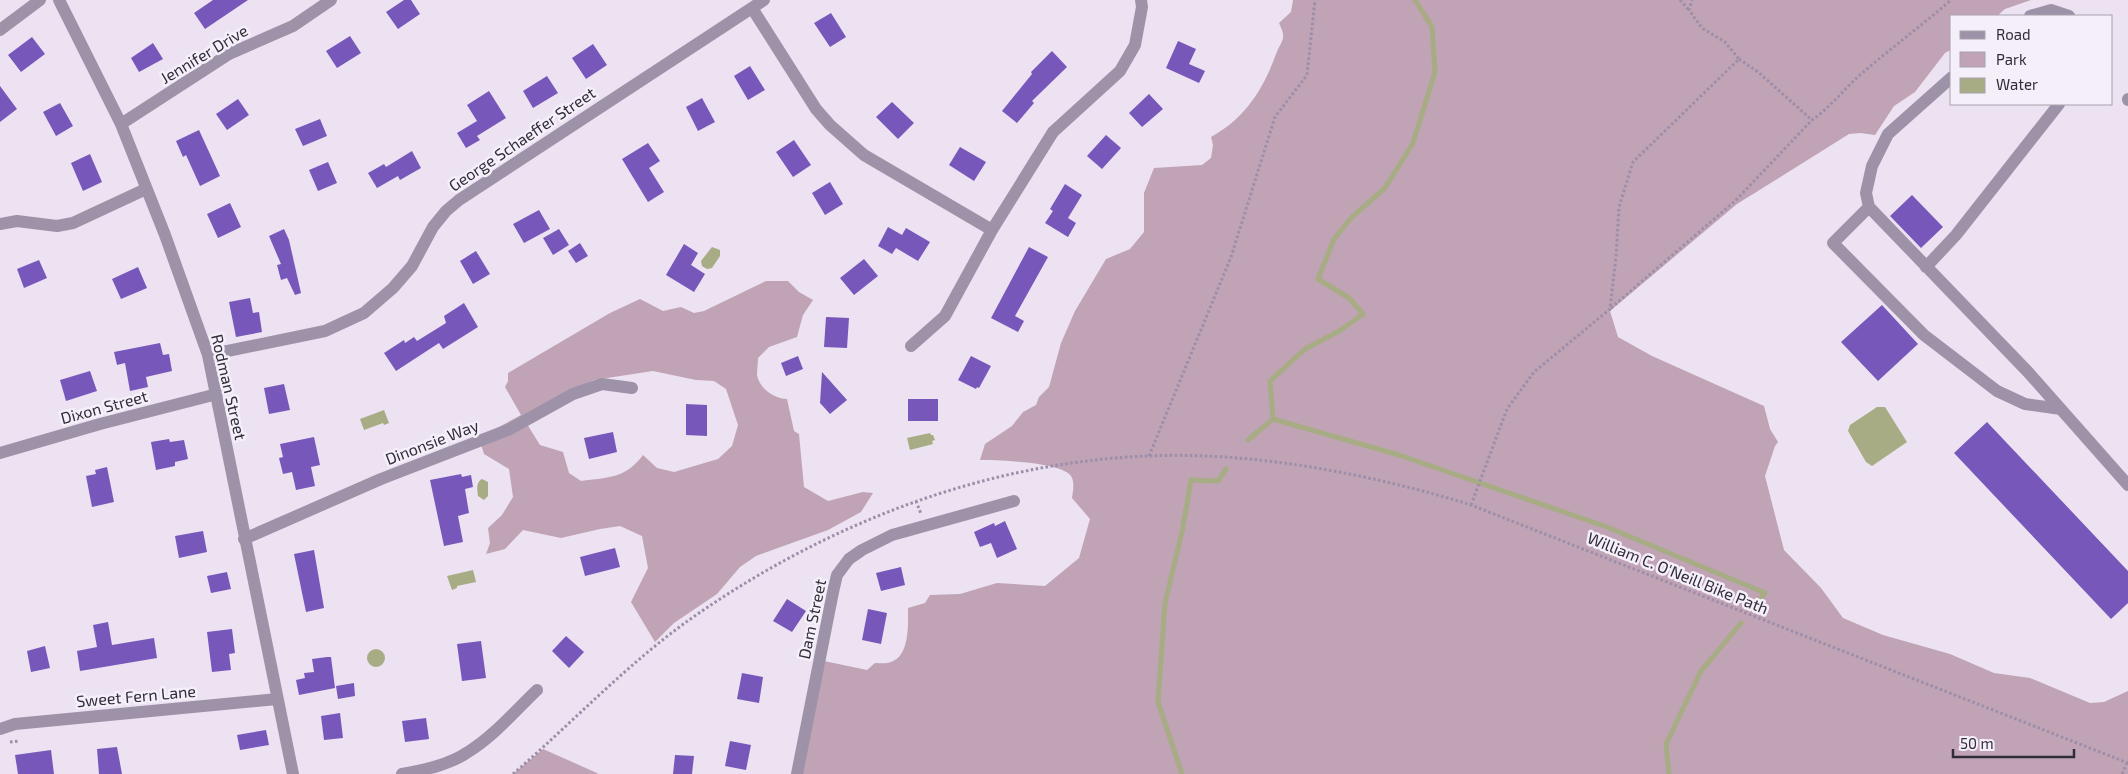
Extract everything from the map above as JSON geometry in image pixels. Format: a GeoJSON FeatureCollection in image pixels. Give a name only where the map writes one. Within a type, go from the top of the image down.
{"type":"FeatureCollection","features":[{"type":"Feature","properties":{"kind":"street"},"geometry":{"type":"LineString","coordinates":[[0,30],[40,0]]}},
{"type":"Feature","properties":{"kind":"street","name":"Rodman Street"},"geometry":{"type":"LineString","coordinates":[[59,0],[121,124],[208,355],[293,774]]}},
{"type":"Feature","properties":{"kind":"street","name":"Jennifer Drive"},"geometry":{"type":"LineString","coordinates":[[121,124],[229,54],[293,26],[331,0]]}},
{"type":"Feature","properties":{"kind":"street","name":"George Schaeffer Street"},"geometry":{"type":"LineString","coordinates":[[208,355],[325,331],[364,313],[393,288],[412,266],[434,227],[446,211],[459,200],[764,0]]}},
{"type":"Feature","properties":{"kind":"street"},"geometry":{"type":"LineString","coordinates":[[911,346],[945,316],[992,230],[1053,132],[1120,71],[1135,44],[1142,0]]}},
{"type":"Feature","properties":{"kind":"street"},"geometry":{"type":"LineString","coordinates":[[752,8],[816,108],[847,142],[864,155],[992,230]]}},
{"type":"Feature","properties":{"kind":"street"},"geometry":{"type":"LineString","coordinates":[[2034,15],[2051,10],[2066,15]]}},
{"type":"Feature","properties":{"kind":"street"},"geometry":{"type":"LineString","coordinates":[[1950,79],[1888,134],[1872,166],[1866,193],[1869,207],[2028,372],[2128,485]]}},
{"type":"Feature","properties":{"kind":"street"},"geometry":{"type":"LineString","coordinates":[[1926,267],[1956,235],[2058,105]]}},
{"type":"Feature","properties":{"kind":"street"},"geometry":{"type":"LineString","coordinates":[[0,224],[18,221],[57,226],[73,223],[146,189]]}},
{"type":"Feature","properties":{"kind":"street"},"geometry":{"type":"LineString","coordinates":[[1869,207],[1833,243],[1924,335],[1997,391],[2025,404],[2061,409]]}},
{"type":"Feature","properties":{"kind":"street","name":"Dinonsie Way"},"geometry":{"type":"LineString","coordinates":[[244,539],[381,479],[510,429],[573,394],[602,384],[632,388]]}},
{"type":"Feature","properties":{"kind":"street","name":"Dixon Street"},"geometry":{"type":"LineString","coordinates":[[0,453],[100,424],[217,394]]}},
{"type":"Feature","properties":{"kind":"street","name":"Dam Street"},"geometry":{"type":"LineString","coordinates":[[797,774],[837,575],[849,559],[862,550],[892,535],[1014,501]]}},
{"type":"Feature","properties":{"kind":"street"},"geometry":{"type":"LineString","coordinates":[[402,774],[426,769],[467,753],[483,742],[537,690]]}},
{"type":"Feature","properties":{"kind":"street","name":"Sweet Fern Lane"},"geometry":{"type":"LineString","coordinates":[[0,729],[15,724],[277,698]]}},
{"type":"Feature","properties":{"kind":"path"},"geometry":{"type":"LineString","coordinates":[[1149,456],[1231,257],[1276,117],[1307,75],[1315,0]]}},
{"type":"Feature","properties":{"kind":"path"},"geometry":{"type":"LineString","coordinates":[[1680,0],[1702,28],[1725,42],[1739,59],[1758,72],[1812,120]]}},
{"type":"Feature","properties":{"kind":"path"},"geometry":{"type":"LineString","coordinates":[[1689,10],[1692,0]]}},
{"type":"Feature","properties":{"kind":"path"},"geometry":{"type":"LineString","coordinates":[[1471,505],[1507,409],[1534,372],[1735,201],[1812,120],[1827,110],[1859,75],[1908,38],[1951,0]]}},
{"type":"Feature","properties":{"kind":"path"},"geometry":{"type":"LineString","coordinates":[[1610,309],[1619,207],[1633,162],[1739,59]]}},
{"type":"Feature","properties":{"kind":"path","name":"William C. O'Neill Bike Path"},"geometry":{"type":"LineString","coordinates":[[1205,457],[1261,461],[1344,473],[1427,491],[1471,505],[2127,763]]}},
{"type":"Feature","properties":{"kind":"path"},"geometry":{"type":"LineString","coordinates":[[2122,774],[2127,763]]}},
{"type":"Feature","properties":{"kind":"green space"},"geometry":{"type":"Polygon","coordinates":[[[1293,0],[2031,0],[2005,9],[1998,15],[1950,15],[1950,50],[1945,53],[1915,92],[1894,106],[1875,135],[1849,134],[1737,204],[1610,311],[1618,337],[1652,356],[1764,406],[1770,429],[1778,442],[1765,476],[1784,550],[1821,588],[1843,618],[1883,635],[1950,654],[1994,673],[2030,678],[2090,703],[2104,702],[2128,691],[2128,774],[798,774],[824,661],[867,670],[875,663],[891,662],[897,659],[905,646],[908,631],[908,608],[925,603],[930,595],[960,594],[997,583],[1045,586],[1079,558],[1090,519],[1072,498],[1073,484],[1071,476],[1065,471],[1043,465],[1014,461],[980,460],[985,444],[1012,426],[1023,412],[1036,405],[1039,397],[1049,387],[1061,343],[1075,311],[1106,259],[1130,249],[1144,232],[1144,193],[1154,168],[1202,165],[1211,158],[1213,145],[1211,137],[1234,121],[1259,91],[1282,42],[1283,33],[1279,23],[1291,12],[1293,0]]]}},
{"type":"Feature","properties":{"kind":"green space"},"geometry":{"type":"Polygon","coordinates":[[[766,281],[788,281],[799,292],[813,300],[803,315],[797,337],[769,347],[758,358],[758,380],[772,395],[787,399],[794,431],[799,434],[804,487],[828,501],[863,492],[873,493],[861,512],[828,530],[756,556],[740,567],[717,594],[674,623],[655,642],[631,602],[648,568],[642,536],[620,526],[561,538],[523,530],[505,549],[486,554],[490,543],[488,528],[502,515],[513,497],[509,469],[484,454],[479,438],[521,415],[505,387],[508,381],[508,373],[610,313],[640,299],[663,311],[681,307],[694,313],[704,311],[766,281]],[[653,371],[594,380],[522,416],[540,445],[563,452],[569,473],[581,481],[616,476],[630,469],[643,455],[657,468],[674,472],[718,459],[732,446],[738,425],[726,389],[714,381],[696,380],[653,371]]]}},
{"type":"Feature","properties":{"kind":"green space"},"geometry":{"type":"Polygon","coordinates":[[[543,749],[597,773],[598,774],[513,774],[543,749]]]}},
{"type":"Feature","properties":{"kind":"water"},"geometry":{"type":"Polygon","coordinates":[[[712,247],[720,250],[720,256],[712,268],[707,269],[702,266],[701,261],[712,247]]]}},
{"type":"Feature","properties":{"kind":"water"},"geometry":{"type":"Polygon","coordinates":[[[1877,407],[1885,407],[1907,442],[1872,466],[1866,462],[1848,431],[1850,425],[1877,407]]]}},
{"type":"Feature","properties":{"kind":"water"},"geometry":{"type":"Polygon","coordinates":[[[384,410],[389,423],[384,425],[383,423],[364,430],[360,419],[384,410]]]}},
{"type":"Feature","properties":{"kind":"water"},"geometry":{"type":"Polygon","coordinates":[[[930,433],[935,440],[932,441],[933,444],[910,450],[907,438],[930,433]]]}},
{"type":"Feature","properties":{"kind":"water"},"geometry":{"type":"Polygon","coordinates":[[[482,479],[488,482],[488,496],[484,500],[478,496],[477,491],[478,484],[482,479]]]}},
{"type":"Feature","properties":{"kind":"water"},"geometry":{"type":"Polygon","coordinates":[[[473,570],[476,582],[457,586],[457,588],[452,590],[447,576],[473,570]]]}},
{"type":"Feature","properties":{"kind":"water"},"geometry":{"type":"Polygon","coordinates":[[[376,649],[382,652],[385,658],[382,664],[376,667],[370,664],[367,658],[370,652],[376,649]]]}},
{"type":"Feature","properties":{"kind":"building"},"geometry":{"type":"Polygon","coordinates":[[[213,0],[248,0],[205,29],[194,13],[213,0]]]}},
{"type":"Feature","properties":{"kind":"building"},"geometry":{"type":"Polygon","coordinates":[[[404,0],[411,0],[420,14],[398,29],[386,12],[404,0]]]}},
{"type":"Feature","properties":{"kind":"building"},"geometry":{"type":"Polygon","coordinates":[[[831,13],[846,37],[830,47],[814,23],[831,13]]]}},
{"type":"Feature","properties":{"kind":"building"},"geometry":{"type":"Polygon","coordinates":[[[350,36],[361,53],[337,68],[326,51],[350,36]]]}},
{"type":"Feature","properties":{"kind":"building"},"geometry":{"type":"Polygon","coordinates":[[[32,37],[45,54],[21,72],[8,55],[32,37]]]}},
{"type":"Feature","properties":{"kind":"building"},"geometry":{"type":"Polygon","coordinates":[[[1178,41],[1196,49],[1189,64],[1205,71],[1199,83],[1166,68],[1178,41]]]}},
{"type":"Feature","properties":{"kind":"building"},"geometry":{"type":"Polygon","coordinates":[[[153,43],[163,59],[139,72],[131,58],[153,43]]]}},
{"type":"Feature","properties":{"kind":"building"},"geometry":{"type":"Polygon","coordinates":[[[593,44],[607,65],[586,79],[572,58],[593,44]]]}},
{"type":"Feature","properties":{"kind":"building"},"geometry":{"type":"Polygon","coordinates":[[[1052,51],[1067,67],[1032,101],[1034,103],[1017,123],[1002,111],[1032,74],[1031,72],[1052,51]]]}},
{"type":"Feature","properties":{"kind":"building"},"geometry":{"type":"Polygon","coordinates":[[[750,66],[765,90],[748,100],[734,76],[750,66]]]}},
{"type":"Feature","properties":{"kind":"building"},"geometry":{"type":"Polygon","coordinates":[[[547,76],[558,93],[533,108],[523,91],[547,76]]]}},
{"type":"Feature","properties":{"kind":"building"},"geometry":{"type":"Polygon","coordinates":[[[0,86],[17,109],[0,122],[0,86]]]}},
{"type":"Feature","properties":{"kind":"building"},"geometry":{"type":"Polygon","coordinates":[[[489,91],[506,118],[477,136],[480,140],[466,148],[457,133],[477,121],[467,105],[489,91]]]}},
{"type":"Feature","properties":{"kind":"building"},"geometry":{"type":"Polygon","coordinates":[[[1149,94],[1163,109],[1142,127],[1129,113],[1149,94]]]}},
{"type":"Feature","properties":{"kind":"building"},"geometry":{"type":"Polygon","coordinates":[[[702,98],[715,122],[698,131],[686,107],[702,98]]]}},
{"type":"Feature","properties":{"kind":"building"},"geometry":{"type":"Polygon","coordinates":[[[238,99],[249,115],[227,130],[216,114],[238,99]]]}},
{"type":"Feature","properties":{"kind":"building"},"geometry":{"type":"Polygon","coordinates":[[[892,102],[914,123],[898,139],[876,117],[892,102]]]}},
{"type":"Feature","properties":{"kind":"building"},"geometry":{"type":"Polygon","coordinates":[[[60,103],[73,126],[56,136],[43,112],[60,103]]]}},
{"type":"Feature","properties":{"kind":"building"},"geometry":{"type":"Polygon","coordinates":[[[320,119],[327,136],[303,146],[295,129],[320,119]]]}},
{"type":"Feature","properties":{"kind":"building"},"geometry":{"type":"Polygon","coordinates":[[[199,130],[220,176],[200,186],[186,155],[183,157],[176,141],[199,130]]]}},
{"type":"Feature","properties":{"kind":"building"},"geometry":{"type":"Polygon","coordinates":[[[1106,135],[1121,148],[1102,169],[1087,156],[1106,135]]]}},
{"type":"Feature","properties":{"kind":"building"},"geometry":{"type":"Polygon","coordinates":[[[794,140],[811,165],[793,177],[776,152],[794,140]]]}},
{"type":"Feature","properties":{"kind":"building"},"geometry":{"type":"Polygon","coordinates":[[[648,143],[660,161],[649,168],[664,192],[648,202],[622,159],[648,143]]]}},
{"type":"Feature","properties":{"kind":"building"},"geometry":{"type":"Polygon","coordinates":[[[960,147],[986,162],[974,181],[949,165],[960,147]]]}},
{"type":"Feature","properties":{"kind":"building"},"geometry":{"type":"Polygon","coordinates":[[[412,151],[421,168],[400,180],[398,176],[377,188],[368,173],[384,164],[386,167],[412,151]]]}},
{"type":"Feature","properties":{"kind":"building"},"geometry":{"type":"Polygon","coordinates":[[[90,154],[102,182],[83,191],[71,163],[90,154]]]}},
{"type":"Feature","properties":{"kind":"building"},"geometry":{"type":"Polygon","coordinates":[[[328,162],[337,183],[318,191],[309,170],[328,162]]]}},
{"type":"Feature","properties":{"kind":"building"},"geometry":{"type":"Polygon","coordinates":[[[830,182],[843,204],[825,215],[812,193],[830,182]]]}},
{"type":"Feature","properties":{"kind":"building"},"geometry":{"type":"Polygon","coordinates":[[[1065,184],[1082,195],[1068,218],[1076,223],[1068,237],[1045,223],[1053,211],[1050,209],[1065,184]]]}},
{"type":"Feature","properties":{"kind":"building"},"geometry":{"type":"Polygon","coordinates":[[[1912,195],[1943,227],[1921,248],[1890,216],[1912,195]]]}},
{"type":"Feature","properties":{"kind":"building"},"geometry":{"type":"Polygon","coordinates":[[[230,203],[241,227],[218,238],[207,214],[230,203]]]}},
{"type":"Feature","properties":{"kind":"building"},"geometry":{"type":"Polygon","coordinates":[[[539,210],[550,229],[524,243],[513,224],[539,210]]]}},
{"type":"Feature","properties":{"kind":"building"},"geometry":{"type":"Polygon","coordinates":[[[888,227],[902,235],[906,228],[930,242],[918,261],[896,248],[892,254],[878,246],[888,227]]]}},
{"type":"Feature","properties":{"kind":"building"},"geometry":{"type":"Polygon","coordinates":[[[284,229],[289,240],[301,293],[295,295],[287,278],[281,280],[277,265],[281,264],[269,236],[284,229]]]}},
{"type":"Feature","properties":{"kind":"building"},"geometry":{"type":"Polygon","coordinates":[[[559,229],[569,245],[553,255],[543,238],[559,229]]]}},
{"type":"Feature","properties":{"kind":"building"},"geometry":{"type":"Polygon","coordinates":[[[580,243],[588,256],[576,263],[568,251],[580,243]]]}},
{"type":"Feature","properties":{"kind":"building"},"geometry":{"type":"Polygon","coordinates":[[[684,244],[698,253],[691,265],[705,274],[694,292],[666,275],[684,244]]]}},
{"type":"Feature","properties":{"kind":"building"},"geometry":{"type":"Polygon","coordinates":[[[1029,247],[1048,257],[1015,316],[1024,321],[1018,332],[991,318],[1029,247]]]}},
{"type":"Feature","properties":{"kind":"building"},"geometry":{"type":"Polygon","coordinates":[[[476,251],[490,274],[473,284],[460,261],[476,251]]]}},
{"type":"Feature","properties":{"kind":"building"},"geometry":{"type":"Polygon","coordinates":[[[864,259],[878,276],[854,295],[840,278],[864,259]]]}},
{"type":"Feature","properties":{"kind":"building"},"geometry":{"type":"Polygon","coordinates":[[[39,260],[47,278],[24,288],[17,269],[39,260]]]}},
{"type":"Feature","properties":{"kind":"building"},"geometry":{"type":"Polygon","coordinates":[[[138,267],[147,288],[121,299],[112,279],[138,267]]]}},
{"type":"Feature","properties":{"kind":"building"},"geometry":{"type":"Polygon","coordinates":[[[250,298],[253,313],[259,312],[262,332],[236,337],[229,302],[250,298]]]}},
{"type":"Feature","properties":{"kind":"building"},"geometry":{"type":"Polygon","coordinates":[[[464,303],[478,327],[443,349],[439,343],[396,371],[384,353],[404,340],[405,343],[414,337],[417,341],[446,323],[444,316],[464,303]]]}},
{"type":"Feature","properties":{"kind":"building"},"geometry":{"type":"Polygon","coordinates":[[[1882,305],[1918,344],[1878,381],[1841,342],[1882,305]]]}},
{"type":"Feature","properties":{"kind":"building"},"geometry":{"type":"Polygon","coordinates":[[[826,317],[849,318],[847,348],[824,347],[826,317]]]}},
{"type":"Feature","properties":{"kind":"building"},"geometry":{"type":"Polygon","coordinates":[[[160,343],[163,355],[169,354],[172,371],[146,377],[148,387],[130,391],[125,363],[117,365],[114,352],[160,343]]]}},
{"type":"Feature","properties":{"kind":"building"},"geometry":{"type":"Polygon","coordinates":[[[798,356],[803,369],[786,376],[781,363],[798,356]]]}},
{"type":"Feature","properties":{"kind":"building"},"geometry":{"type":"Polygon","coordinates":[[[971,356],[991,366],[979,388],[977,387],[976,389],[958,380],[971,356]]]}},
{"type":"Feature","properties":{"kind":"building"},"geometry":{"type":"Polygon","coordinates":[[[90,371],[97,391],[66,401],[60,380],[90,371]]]}},
{"type":"Feature","properties":{"kind":"building"},"geometry":{"type":"Polygon","coordinates":[[[822,372],[847,400],[830,414],[820,403],[822,372]]]}},
{"type":"Feature","properties":{"kind":"building"},"geometry":{"type":"Polygon","coordinates":[[[284,384],[290,410],[269,414],[264,388],[284,384]]]}},
{"type":"Feature","properties":{"kind":"building"},"geometry":{"type":"Polygon","coordinates":[[[908,399],[938,399],[938,421],[908,421],[908,399]]]}},
{"type":"Feature","properties":{"kind":"building"},"geometry":{"type":"Polygon","coordinates":[[[686,404],[707,405],[707,436],[686,435],[686,404]]]}},
{"type":"Feature","properties":{"kind":"building"},"geometry":{"type":"Polygon","coordinates":[[[1987,422],[2128,571],[2128,603],[2111,619],[1954,453],[1987,422]]]}},
{"type":"Feature","properties":{"kind":"building"},"geometry":{"type":"Polygon","coordinates":[[[613,432],[617,452],[589,459],[584,438],[613,432]]]}},
{"type":"Feature","properties":{"kind":"building"},"geometry":{"type":"Polygon","coordinates":[[[314,437],[320,465],[311,467],[315,486],[296,490],[292,472],[283,474],[279,458],[283,457],[280,444],[314,437]]]}},
{"type":"Feature","properties":{"kind":"building"},"geometry":{"type":"Polygon","coordinates":[[[169,439],[170,442],[184,440],[188,459],[175,462],[175,466],[156,470],[151,442],[169,439]]]}},
{"type":"Feature","properties":{"kind":"building"},"geometry":{"type":"Polygon","coordinates":[[[107,467],[114,502],[92,507],[86,476],[96,474],[95,470],[107,467]]]}},
{"type":"Feature","properties":{"kind":"building"},"geometry":{"type":"Polygon","coordinates":[[[461,474],[462,477],[471,475],[473,487],[465,489],[469,513],[458,516],[463,542],[444,546],[430,480],[461,474]]]}},
{"type":"Feature","properties":{"kind":"building"},"geometry":{"type":"Polygon","coordinates":[[[1005,521],[1017,549],[997,558],[991,543],[980,547],[974,532],[994,523],[995,526],[1005,521]]]}},
{"type":"Feature","properties":{"kind":"building"},"geometry":{"type":"Polygon","coordinates":[[[203,531],[207,552],[179,558],[175,536],[203,531]]]}},
{"type":"Feature","properties":{"kind":"building"},"geometry":{"type":"Polygon","coordinates":[[[615,548],[620,567],[585,576],[580,557],[615,548]]]}},
{"type":"Feature","properties":{"kind":"building"},"geometry":{"type":"Polygon","coordinates":[[[314,550],[324,608],[306,612],[294,554],[314,550]]]}},
{"type":"Feature","properties":{"kind":"building"},"geometry":{"type":"Polygon","coordinates":[[[901,567],[905,585],[881,591],[876,573],[901,567]]]}},
{"type":"Feature","properties":{"kind":"building"},"geometry":{"type":"Polygon","coordinates":[[[227,572],[231,589],[211,593],[207,576],[227,572]]]}},
{"type":"Feature","properties":{"kind":"building"},"geometry":{"type":"Polygon","coordinates":[[[787,599],[806,611],[792,632],[773,621],[787,599]]]}},
{"type":"Feature","properties":{"kind":"building"},"geometry":{"type":"Polygon","coordinates":[[[868,609],[887,613],[881,644],[862,640],[868,609]]]}},
{"type":"Feature","properties":{"kind":"building"},"geometry":{"type":"Polygon","coordinates":[[[108,622],[112,645],[154,638],[157,658],[80,671],[77,651],[97,647],[93,625],[108,622]]]}},
{"type":"Feature","properties":{"kind":"building"},"geometry":{"type":"Polygon","coordinates":[[[232,629],[235,653],[229,654],[231,670],[212,672],[207,632],[232,629]]]}},
{"type":"Feature","properties":{"kind":"building"},"geometry":{"type":"Polygon","coordinates":[[[566,636],[584,652],[569,668],[552,651],[566,636]]]}},
{"type":"Feature","properties":{"kind":"building"},"geometry":{"type":"Polygon","coordinates":[[[481,641],[486,678],[462,681],[457,644],[481,641]]]}},
{"type":"Feature","properties":{"kind":"building"},"geometry":{"type":"Polygon","coordinates":[[[45,646],[50,668],[31,672],[27,651],[45,646]]]}},
{"type":"Feature","properties":{"kind":"building"},"geometry":{"type":"Polygon","coordinates":[[[331,657],[335,688],[299,695],[296,680],[305,678],[304,673],[314,672],[312,659],[331,657]]]}},
{"type":"Feature","properties":{"kind":"building"},"geometry":{"type":"Polygon","coordinates":[[[742,673],[763,677],[759,703],[737,699],[742,673]]]}},
{"type":"Feature","properties":{"kind":"building"},"geometry":{"type":"Polygon","coordinates":[[[354,683],[355,696],[338,699],[336,686],[354,683]]]}},
{"type":"Feature","properties":{"kind":"building"},"geometry":{"type":"Polygon","coordinates":[[[340,713],[343,738],[324,740],[321,716],[340,713]]]}},
{"type":"Feature","properties":{"kind":"building"},"geometry":{"type":"Polygon","coordinates":[[[426,718],[429,739],[405,742],[402,721],[426,718]]]}},
{"type":"Feature","properties":{"kind":"building"},"geometry":{"type":"Polygon","coordinates":[[[266,730],[269,745],[240,750],[237,735],[266,730]]]}},
{"type":"Feature","properties":{"kind":"building"},"geometry":{"type":"Polygon","coordinates":[[[730,741],[751,745],[746,770],[725,766],[730,741]]]}},
{"type":"Feature","properties":{"kind":"building"},"geometry":{"type":"Polygon","coordinates":[[[117,747],[122,774],[99,774],[97,749],[117,747]]]}},
{"type":"Feature","properties":{"kind":"building"},"geometry":{"type":"Polygon","coordinates":[[[51,750],[54,774],[18,774],[15,755],[51,750]]]}},
{"type":"Feature","properties":{"kind":"building"},"geometry":{"type":"Polygon","coordinates":[[[675,755],[694,756],[692,774],[673,774],[675,755]]]}},
{"type":"Feature","properties":{"kind":"waterway"},"geometry":{"type":"LineString","coordinates":[[1248,440],[1273,419],[1270,381],[1305,349],[1341,330],[1363,314],[1349,298],[1318,279],[1334,239],[1352,217],[1385,188],[1413,143],[1435,72],[1432,27],[1415,0]]}},
{"type":"Feature","properties":{"kind":"waterway"},"geometry":{"type":"LineString","coordinates":[[1273,419],[1399,455],[1607,527],[1765,593],[1755,605]]}},
{"type":"Feature","properties":{"kind":"waterway"},"geometry":{"type":"LineString","coordinates":[[1182,774],[1158,702],[1165,603],[1182,532],[1191,480],[1218,481],[1226,469]]}},
{"type":"Feature","properties":{"kind":"waterway"},"geometry":{"type":"LineString","coordinates":[[1669,774],[1666,744],[1701,671],[1741,623]]}}]}
